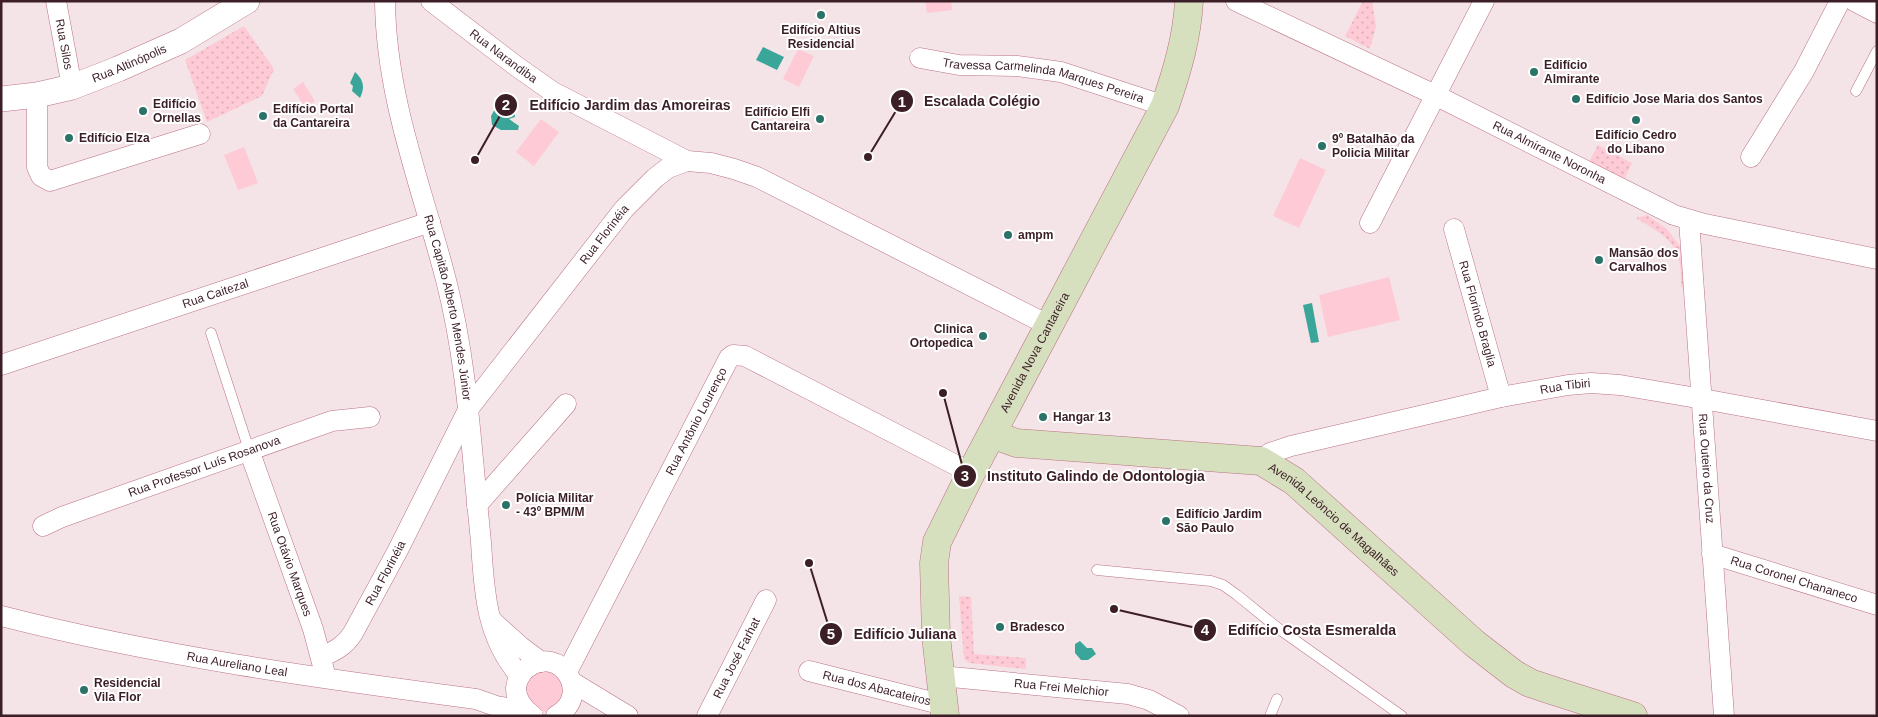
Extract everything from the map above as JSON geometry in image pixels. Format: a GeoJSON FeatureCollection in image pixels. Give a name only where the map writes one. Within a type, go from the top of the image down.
{"type":"FeatureCollection","features":[{"type":"Feature","properties":{"kind":"main road","name":"Avenida Nova Cantareira"},"geometry":{"type":"LineString","coordinates":[[945,710],[936,636],[935,553],[937,542],[971,473],[1165,106],[1183,50],[1188,24],[1189,1]]}},
{"type":"Feature","properties":{"kind":"main road","name":"Avenida Leôncio de Magalhães"},"geometry":{"type":"LineString","coordinates":[[992,434],[1016,443],[1261,461],[1294,481],[1474,643],[1508,670],[1530,683],[1633,716]]}},
{"type":"Feature","properties":{"kind":"street","name":"Rua Silos"},"geometry":{"type":"LineString","coordinates":[[56,1],[72,87]]}},
{"type":"Feature","properties":{"kind":"street","name":"Rua Altinópolis"},"geometry":{"type":"LineString","coordinates":[[1,98],[37,95],[72,87],[182,41],[220,8],[247,1]]}},
{"type":"Feature","properties":{"kind":"street","name":"Rua Capitão Alberto Mendes Júnior"},"geometry":{"type":"LineString","coordinates":[[385,1],[392,85],[400,122],[452,304],[464,370],[478,505],[482,575],[489,618],[518,684]]}},
{"type":"Feature","properties":{"kind":"street","name":"Rua Narandiba"},"geometry":{"type":"LineString","coordinates":[[431,1],[553,92],[687,162]]}},
{"type":"Feature","properties":{"kind":"street","name":"Rua Almirante Noronha"},"geometry":{"type":"LineString","coordinates":[[1236,1],[1434,95],[1657,207],[1689,220],[1877,259]]}},
{"type":"Feature","properties":{"kind":"street"},"geometry":{"type":"LineString","coordinates":[[1370,223],[1434,95],[1484,1]]}},
{"type":"Feature","properties":{"kind":"street"},"geometry":{"type":"LineString","coordinates":[[1751,157],[1796,84],[1840,1]]}},
{"type":"Feature","properties":{"kind":"street"},"geometry":{"type":"LineString","coordinates":[[1854,1],[1877,13]]}},
{"type":"Feature","properties":{"kind":"street","name":"Travessa Carmelinda Marques Pereira"},"geometry":{"type":"LineString","coordinates":[[920,58],[960,65],[1016,66],[1061,72],[1165,106]]}},
{"type":"Feature","properties":{"kind":"street"},"geometry":{"type":"LineString","coordinates":[[37,95],[37,167],[41,176],[50,181],[200,134]]}},
{"type":"Feature","properties":{"kind":"street","name":"Rua Florinéia"},"geometry":{"type":"LineString","coordinates":[[321,657],[338,650],[349,640],[469,408],[624,209],[654,178],[668,168],[687,162],[711,164],[757,177],[1050,326]]}},
{"type":"Feature","properties":{"kind":"street","name":"Rua Outeiro da Cruz"},"geometry":{"type":"LineString","coordinates":[[1689,220],[1724,716]]}},
{"type":"Feature","properties":{"kind":"street","name":"Rua Caitezal"},"geometry":{"type":"LineString","coordinates":[[1,364],[430,222]]}},
{"type":"Feature","properties":{"kind":"street","name":"Rua Florindo Braglia"},"geometry":{"type":"LineString","coordinates":[[1454,229],[1501,397]]}},
{"type":"Feature","properties":{"kind":"street","name":"Rua Antônio Lourenço"},"geometry":{"type":"LineString","coordinates":[[570,677],[724,367],[733,354],[745,356],[971,473]]}},
{"type":"Feature","properties":{"kind":"street"},"geometry":{"type":"LineString","coordinates":[[464,370],[472,377],[495,375]]}},
{"type":"Feature","properties":{"kind":"street","name":"Rua Tibiri"},"geometry":{"type":"LineString","coordinates":[[1261,461],[1276,450],[1291,446],[1501,397],[1568,384],[1620,385],[1877,431]]}},
{"type":"Feature","properties":{"kind":"street"},"geometry":{"type":"LineString","coordinates":[[478,505],[566,404]]}},
{"type":"Feature","properties":{"kind":"street","name":"Rua Professor Luís Rosanova"},"geometry":{"type":"LineString","coordinates":[[43,526],[62,517],[332,421],[370,417]]}},
{"type":"Feature","properties":{"kind":"street","name":"Rua Otávio Marques"},"geometry":{"type":"LineString","coordinates":[[249,450],[313,629],[325,679]]}},
{"type":"Feature","properties":{"kind":"street"},"geometry":{"type":"LineString","coordinates":[[444,458],[456,450],[473,454]]}},
{"type":"Feature","properties":{"kind":"street","name":"Rua Coronel Chananeco"},"geometry":{"type":"LineString","coordinates":[[1712,554],[1877,604]]}},
{"type":"Feature","properties":{"kind":"street","name":"Rua José Farhat"},"geometry":{"type":"LineString","coordinates":[[707,716],[766,600]]}},
{"type":"Feature","properties":{"kind":"street","name":"Rua Aureliano Leal"},"geometry":{"type":"LineString","coordinates":[[1,616],[77,635],[325,679],[476,699],[496,706],[529,713]]}},
{"type":"Feature","properties":{"kind":"street"},"geometry":{"type":"LineString","coordinates":[[489,618],[541,662],[560,665],[570,677],[628,716]]}},
{"type":"Feature","properties":{"kind":"street","name":"Rua Aureliano Leal"},"geometry":{"type":"LineString","coordinates":[[476,699],[518,684],[529,666],[541,662]]}},
{"type":"Feature","properties":{"kind":"street","name":"Rua dos Abacateiros"},"geometry":{"type":"LineString","coordinates":[[809,671],[945,710]]}},
{"type":"Feature","properties":{"kind":"street","name":"Rua Frei Melchior"},"geometry":{"type":"LineString","coordinates":[[941,676],[1128,694],[1149,700],[1179,716]]}},
{"type":"Feature","properties":{"kind":"street"},"geometry":{"type":"LineString","coordinates":[[556,715],[565,709],[571,701],[573,692],[570,677]]}},
{"type":"Feature","properties":{"kind":"street","name":"Rua Aureliano Leal"},"geometry":{"type":"LineString","coordinates":[[518,684],[521,705],[529,713]]}},
{"type":"Feature","properties":{"kind":"street"},"geometry":{"type":"LineString","coordinates":[[556,715],[562,716]]}},
{"type":"Feature","properties":{"kind":"lane"},"geometry":{"type":"LineString","coordinates":[[1856,91],[1877,51]]}},
{"type":"Feature","properties":{"kind":"lane"},"geometry":{"type":"LineString","coordinates":[[211,333],[249,450]]}},
{"type":"Feature","properties":{"kind":"lane"},"geometry":{"type":"LineString","coordinates":[[1097,570],[1216,582],[1237,595],[1279,628],[1402,716]]}},
{"type":"Feature","properties":{"kind":"lane"},"geometry":{"type":"LineString","coordinates":[[1270,716],[1277,699]]}},
{"type":"Feature","properties":{"kind":"shaded area"},"geometry":{"type":"Polygon","coordinates":[[[925,1],[951,1],[952,10],[927,13],[925,1]]]}},
{"type":"Feature","properties":{"kind":"shaded area"},"geometry":{"type":"Polygon","coordinates":[[[1363,1],[1372,1],[1376,26],[1370,49],[1345,36],[1363,1]]]}},
{"type":"Feature","properties":{"kind":"shaded area"},"geometry":{"type":"Polygon","coordinates":[[[244,26],[274,69],[262,96],[207,122],[185,60],[244,26]]]}},
{"type":"Feature","properties":{"kind":"shaded area"},"geometry":{"type":"Polygon","coordinates":[[[763,47],[784,57],[777,70],[756,60],[763,47]]]}},
{"type":"Feature","properties":{"kind":"shaded area"},"geometry":{"type":"Polygon","coordinates":[[[798,49],[814,56],[799,87],[783,79],[798,49]]]}},
{"type":"Feature","properties":{"kind":"shaded area"},"geometry":{"type":"Polygon","coordinates":[[[355,72],[363,84],[360,98],[352,91],[353,86],[350,83],[355,72]]]}},
{"type":"Feature","properties":{"kind":"shaded area"},"geometry":{"type":"Polygon","coordinates":[[[303,82],[315,101],[305,107],[293,89],[303,82]]]}},
{"type":"Feature","properties":{"kind":"shaded area"},"geometry":{"type":"Polygon","coordinates":[[[505,100],[515,108],[515,117],[509,119],[519,126],[518,130],[501,130],[492,125],[491,116],[496,102],[505,100]]]}},
{"type":"Feature","properties":{"kind":"shaded area"},"geometry":{"type":"Polygon","coordinates":[[[541,119],[559,132],[534,166],[516,152],[541,119]]]}},
{"type":"Feature","properties":{"kind":"shaded area"},"geometry":{"type":"Polygon","coordinates":[[[1598,145],[1632,163],[1624,180],[1589,162],[1598,145]]]}},
{"type":"Feature","properties":{"kind":"shaded area"},"geometry":{"type":"Polygon","coordinates":[[[244,147],[258,183],[238,190],[224,155],[244,147]]]}},
{"type":"Feature","properties":{"kind":"shaded area"},"geometry":{"type":"Polygon","coordinates":[[[1300,158],[1326,170],[1299,228],[1273,216],[1300,158]]]}},
{"type":"Feature","properties":{"kind":"shaded area"},"geometry":{"type":"Polygon","coordinates":[[[1647,215],[1667,229],[1683,250],[1686,287],[1681,287],[1679,259],[1673,246],[1659,232],[1636,218],[1647,215]]]}},
{"type":"Feature","properties":{"kind":"shaded area"},"geometry":{"type":"Polygon","coordinates":[[[1389,277],[1400,320],[1328,337],[1319,295],[1389,277]]]}},
{"type":"Feature","properties":{"kind":"shaded area"},"geometry":{"type":"Polygon","coordinates":[[[1312,303],[1319,342],[1311,343],[1303,305],[1312,303]]]}},
{"type":"Feature","properties":{"kind":"shaded area"},"geometry":{"type":"Polygon","coordinates":[[[959,596],[971,597],[974,654],[1026,658],[1026,669],[969,663],[964,659],[959,596]]]}},
{"type":"Feature","properties":{"kind":"shaded area"},"geometry":{"type":"Polygon","coordinates":[[[1080,641],[1087,648],[1092,648],[1096,654],[1088,660],[1081,660],[1075,653],[1075,644],[1080,641]]]}},
{"type":"Feature","properties":{"kind":"shaded area"},"geometry":{"type":"Polygon","coordinates":[[[555,670],[567,693],[547,712],[540,711],[527,703],[524,682],[534,671],[555,670]]]}},
{"type":"Feature","properties":{"kind":"place","name":"Edifício Altius Residencial"},"geometry":{"type":"Point","coordinates":[821,15]}},
{"type":"Feature","properties":{"kind":"place","name":"Edifício Almirante"},"geometry":{"type":"Point","coordinates":[1534,72]}},
{"type":"Feature","properties":{"kind":"place","name":"Edifício Jose Maria dos Santos"},"geometry":{"type":"Point","coordinates":[1576,99]}},
{"type":"Feature","properties":{"kind":"place","name":"Edifício Ornellas"},"geometry":{"type":"Point","coordinates":[143,111]}},
{"type":"Feature","properties":{"kind":"place","name":"Edifício Portal da Cantareira"},"geometry":{"type":"Point","coordinates":[263,116]}},
{"type":"Feature","properties":{"kind":"place","name":"Edifício Elfi Cantareira"},"geometry":{"type":"Point","coordinates":[820,119]}},
{"type":"Feature","properties":{"kind":"place","name":"Edifício Cedro do Libano"},"geometry":{"type":"Point","coordinates":[1636,120]}},
{"type":"Feature","properties":{"kind":"place","name":"Edifício Elza"},"geometry":{"type":"Point","coordinates":[69,138]}},
{"type":"Feature","properties":{"kind":"place","name":"9º Batalhão da Policia Militar"},"geometry":{"type":"Point","coordinates":[1322,146]}},
{"type":"Feature","properties":{"kind":"place","name":"Escalada Colégio"},"geometry":{"type":"Point","coordinates":[868,157]}},
{"type":"Feature","properties":{"kind":"place","name":"Edifício Jardim das Amoreiras"},"geometry":{"type":"Point","coordinates":[475,160]}},
{"type":"Feature","properties":{"kind":"place","name":"ampm"},"geometry":{"type":"Point","coordinates":[1008,235]}},
{"type":"Feature","properties":{"kind":"place","name":"Mansão dos Carvalhos"},"geometry":{"type":"Point","coordinates":[1599,260]}},
{"type":"Feature","properties":{"kind":"place","name":"Clinica Ortopedica"},"geometry":{"type":"Point","coordinates":[983,336]}},
{"type":"Feature","properties":{"kind":"place","name":"Instituto Galindo de Odontologia"},"geometry":{"type":"Point","coordinates":[943,393]}},
{"type":"Feature","properties":{"kind":"place","name":"Hangar 13"},"geometry":{"type":"Point","coordinates":[1043,417]}},
{"type":"Feature","properties":{"kind":"place","name":"Polícia Militar - 43º BPM/M"},"geometry":{"type":"Point","coordinates":[506,505]}},
{"type":"Feature","properties":{"kind":"place","name":"Edifício Jardim São Paulo"},"geometry":{"type":"Point","coordinates":[1166,521]}},
{"type":"Feature","properties":{"kind":"place","name":"Edifício Juliana"},"geometry":{"type":"Point","coordinates":[809,563]}},
{"type":"Feature","properties":{"kind":"place","name":"Edifício Costa Esmeralda"},"geometry":{"type":"Point","coordinates":[1114,609]}},
{"type":"Feature","properties":{"kind":"place","name":"Bradesco"},"geometry":{"type":"Point","coordinates":[1000,627]}},
{"type":"Feature","properties":{"kind":"place","name":"Residencial Vila Flor"},"geometry":{"type":"Point","coordinates":[84,690]}}]}
